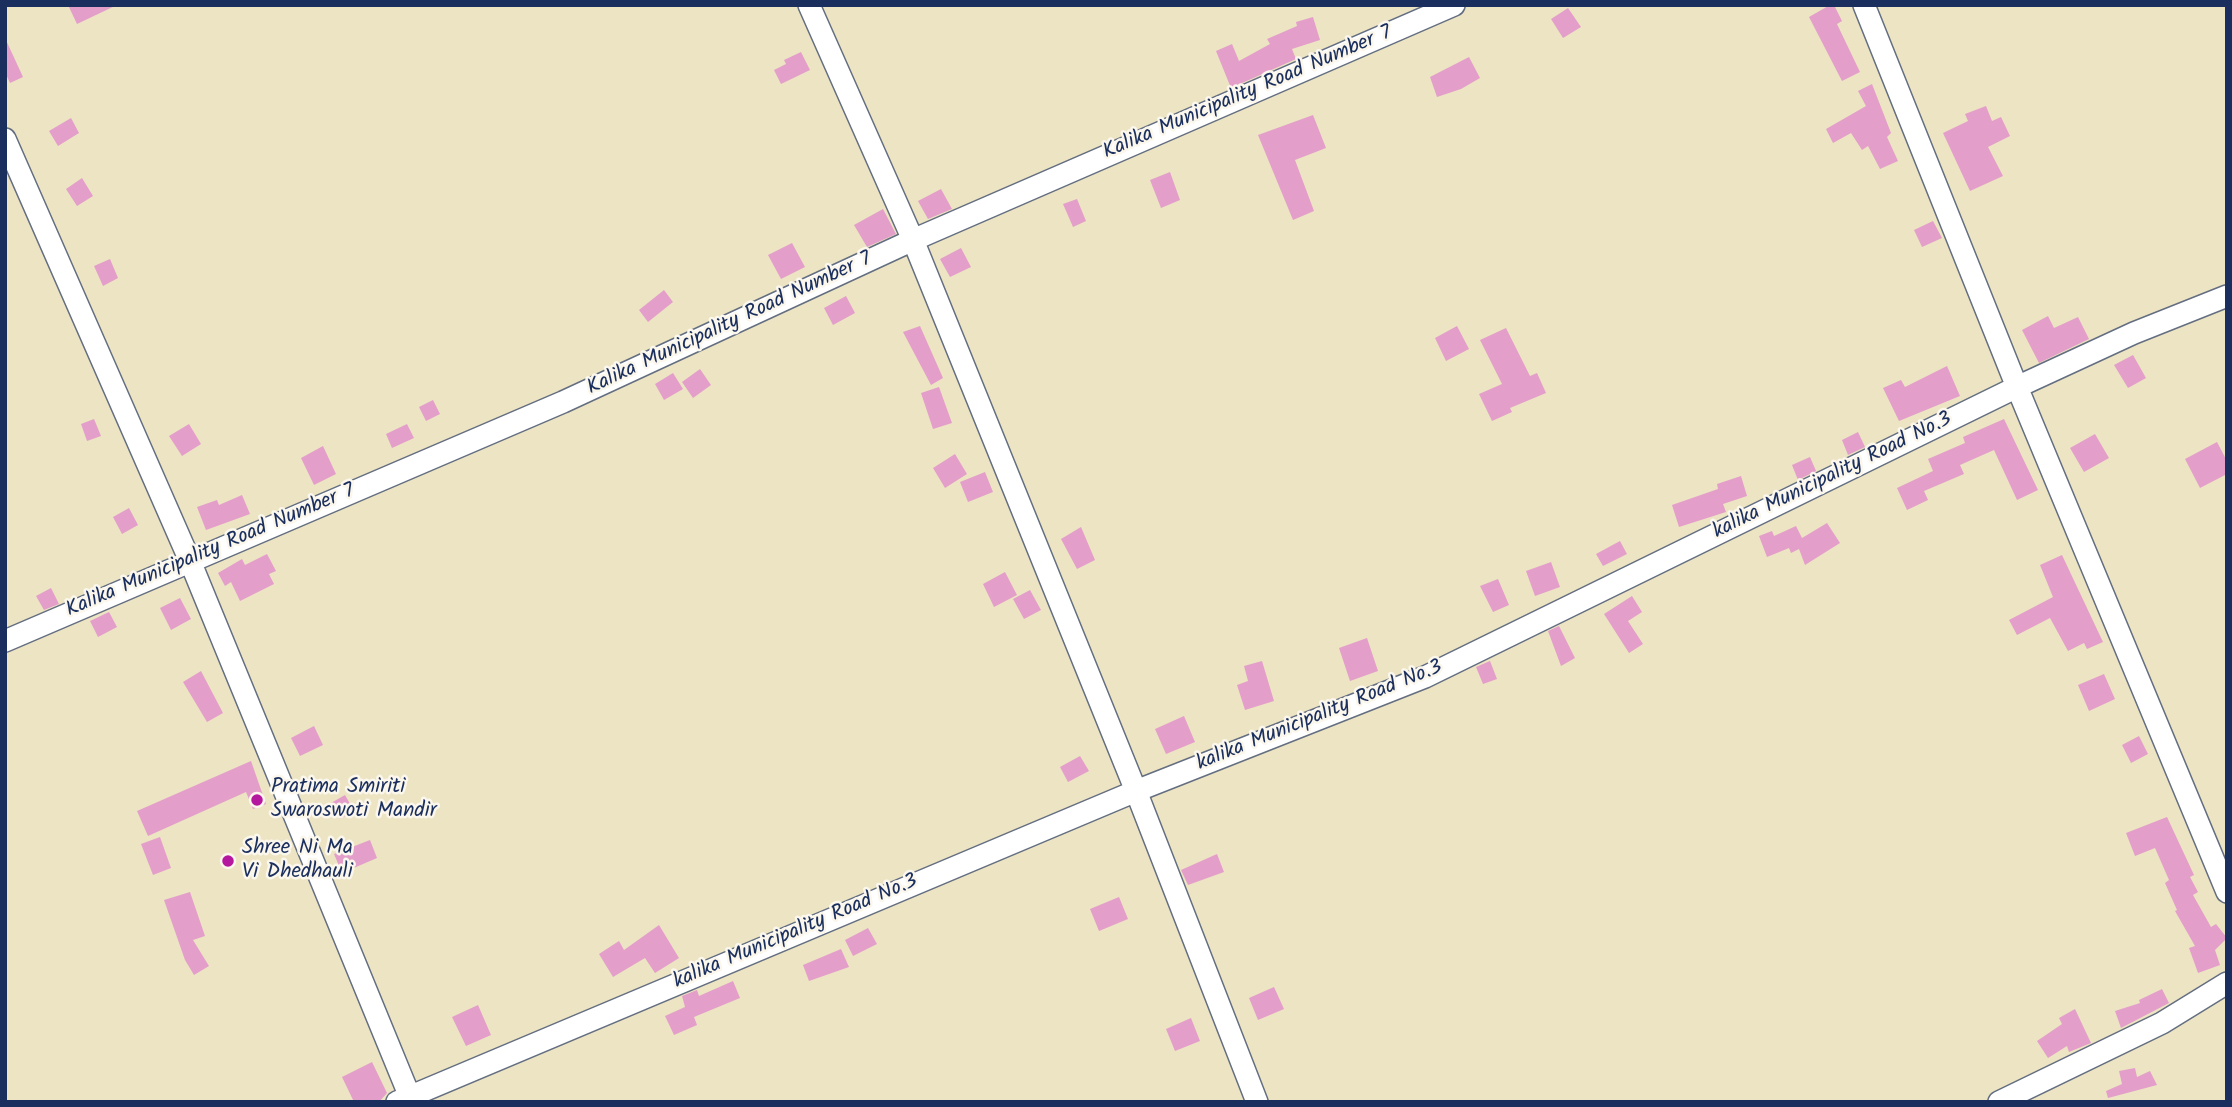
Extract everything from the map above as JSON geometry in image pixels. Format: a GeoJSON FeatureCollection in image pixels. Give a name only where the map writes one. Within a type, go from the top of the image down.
{"type":"FeatureCollection","features":[{"type":"Feature","properties":{"kind":"street"},"geometry":{"type":"LineString","coordinates":[[809,5],[913,240],[1136,791],[1257,1102]]}},
{"type":"Feature","properties":{"kind":"street","name":"Kalika Municipality Road Number 7"},"geometry":{"type":"LineString","coordinates":[[5,641],[563,402],[913,240],[1454,5]]}},
{"type":"Feature","properties":{"kind":"street"},"geometry":{"type":"LineString","coordinates":[[1864,5],[2017,387],[2227,892]]}},
{"type":"Feature","properties":{"kind":"street"},"geometry":{"type":"LineString","coordinates":[[5,139],[191,561],[406,1100]]}},
{"type":"Feature","properties":{"kind":"street","name":"kalika Municipality Road No.3"},"geometry":{"type":"LineString","coordinates":[[406,1100],[1136,791],[1425,677],[2017,387],[2134,333],[2227,296]]}},
{"type":"Feature","properties":{"kind":"street"},"geometry":{"type":"LineString","coordinates":[[1999,1102],[2162,1023],[2227,984]]}},
{"type":"Feature","properties":{"kind":"building"},"geometry":{"type":"Polygon","coordinates":[[[68,5],[117,5],[77,24],[68,5]]]}},
{"type":"Feature","properties":{"kind":"building"},"geometry":{"type":"Polygon","coordinates":[[[1834,5],[1842,21],[1837,24],[1860,72],[1842,81],[1809,17],[1834,5]]]}},
{"type":"Feature","properties":{"kind":"building"},"geometry":{"type":"Polygon","coordinates":[[[1568,8],[1581,27],[1563,38],[1551,19],[1568,8]]]}},
{"type":"Feature","properties":{"kind":"building"},"geometry":{"type":"Polygon","coordinates":[[[1313,17],[1320,40],[1292,49],[1296,59],[1231,88],[1216,51],[1232,44],[1239,61],[1270,44],[1267,39],[1297,26],[1296,22],[1313,17]]]}},
{"type":"Feature","properties":{"kind":"building"},"geometry":{"type":"Polygon","coordinates":[[[5,38],[23,77],[10,83],[5,72],[5,38]]]}},
{"type":"Feature","properties":{"kind":"building"},"geometry":{"type":"Polygon","coordinates":[[[801,52],[810,70],[781,84],[774,70],[786,64],[784,60],[801,52]]]}},
{"type":"Feature","properties":{"kind":"building"},"geometry":{"type":"Polygon","coordinates":[[[1469,57],[1480,78],[1461,89],[1437,97],[1430,77],[1469,57]]]}},
{"type":"Feature","properties":{"kind":"building"},"geometry":{"type":"Polygon","coordinates":[[[1872,84],[1891,133],[1887,137],[1898,161],[1880,169],[1868,146],[1862,150],[1851,133],[1833,143],[1826,129],[1866,106],[1858,91],[1872,84]]]}},
{"type":"Feature","properties":{"kind":"building"},"geometry":{"type":"Polygon","coordinates":[[[1986,106],[1992,121],[2001,117],[2010,136],[1988,147],[2003,176],[1970,191],[1943,133],[1968,121],[1965,114],[1986,106]]]}},
{"type":"Feature","properties":{"kind":"building"},"geometry":{"type":"Polygon","coordinates":[[[1313,115],[1326,148],[1295,160],[1314,211],[1293,220],[1258,135],[1313,115]]]}},
{"type":"Feature","properties":{"kind":"building"},"geometry":{"type":"Polygon","coordinates":[[[71,118],[79,133],[58,146],[49,131],[71,118]]]}},
{"type":"Feature","properties":{"kind":"building"},"geometry":{"type":"Polygon","coordinates":[[[1170,172],[1180,200],[1161,208],[1150,180],[1170,172]]]}},
{"type":"Feature","properties":{"kind":"building"},"geometry":{"type":"Polygon","coordinates":[[[82,178],[93,196],[77,206],[66,189],[82,178]]]}},
{"type":"Feature","properties":{"kind":"building"},"geometry":{"type":"Polygon","coordinates":[[[941,189],[952,209],[928,219],[918,201],[941,189]]]}},
{"type":"Feature","properties":{"kind":"building"},"geometry":{"type":"Polygon","coordinates":[[[1077,199],[1086,221],[1073,227],[1063,204],[1077,199]]]}},
{"type":"Feature","properties":{"kind":"building"},"geometry":{"type":"Polygon","coordinates":[[[883,209],[896,234],[867,247],[854,225],[883,209]]]}},
{"type":"Feature","properties":{"kind":"building"},"geometry":{"type":"Polygon","coordinates":[[[1933,221],[1942,238],[1922,247],[1914,230],[1933,221]]]}},
{"type":"Feature","properties":{"kind":"building"},"geometry":{"type":"Polygon","coordinates":[[[792,243],[805,267],[781,279],[768,255],[792,243]]]}},
{"type":"Feature","properties":{"kind":"building"},"geometry":{"type":"Polygon","coordinates":[[[961,248],[971,267],[950,277],[940,259],[961,248]]]}},
{"type":"Feature","properties":{"kind":"building"},"geometry":{"type":"Polygon","coordinates":[[[110,259],[118,278],[103,286],[94,266],[110,259]]]}},
{"type":"Feature","properties":{"kind":"building"},"geometry":{"type":"Polygon","coordinates":[[[664,290],[673,302],[648,322],[639,310],[664,290]]]}},
{"type":"Feature","properties":{"kind":"building"},"geometry":{"type":"Polygon","coordinates":[[[846,296],[855,313],[833,325],[824,308],[846,296]]]}},
{"type":"Feature","properties":{"kind":"building"},"geometry":{"type":"Polygon","coordinates":[[[2048,316],[2054,328],[2078,317],[2089,339],[2039,363],[2022,330],[2048,316]]]}},
{"type":"Feature","properties":{"kind":"building"},"geometry":{"type":"Polygon","coordinates":[[[920,326],[943,378],[931,385],[903,332],[920,326]]]}},
{"type":"Feature","properties":{"kind":"building"},"geometry":{"type":"Polygon","coordinates":[[[1457,326],[1469,349],[1446,361],[1435,338],[1457,326]]]}},
{"type":"Feature","properties":{"kind":"building"},"geometry":{"type":"Polygon","coordinates":[[[1506,328],[1530,376],[1537,373],[1546,393],[1510,408],[1512,412],[1492,421],[1479,394],[1502,384],[1480,340],[1506,328]]]}},
{"type":"Feature","properties":{"kind":"building"},"geometry":{"type":"Polygon","coordinates":[[[2133,355],[2146,378],[2128,388],[2114,365],[2133,355]]]}},
{"type":"Feature","properties":{"kind":"building"},"geometry":{"type":"Polygon","coordinates":[[[1947,366],[1960,396],[1899,421],[1883,388],[1901,380],[1905,387],[1947,366]]]}},
{"type":"Feature","properties":{"kind":"building"},"geometry":{"type":"Polygon","coordinates":[[[700,369],[711,385],[693,398],[682,382],[700,369]]]}},
{"type":"Feature","properties":{"kind":"building"},"geometry":{"type":"Polygon","coordinates":[[[673,373],[683,389],[664,400],[655,384],[673,373]]]}},
{"type":"Feature","properties":{"kind":"building"},"geometry":{"type":"Polygon","coordinates":[[[939,387],[952,423],[933,429],[921,393],[939,387]]]}},
{"type":"Feature","properties":{"kind":"building"},"geometry":{"type":"Polygon","coordinates":[[[433,400],[440,414],[426,421],[419,407],[433,400]]]}},
{"type":"Feature","properties":{"kind":"building"},"geometry":{"type":"Polygon","coordinates":[[[94,419],[101,436],[87,441],[81,424],[94,419]]]}},
{"type":"Feature","properties":{"kind":"building"},"geometry":{"type":"Polygon","coordinates":[[[2004,419],[2038,490],[2017,500],[1994,450],[1960,465],[1964,474],[1924,491],[1928,500],[1907,510],[1897,488],[1933,471],[1928,459],[1965,443],[1963,437],[2004,419]]]}},
{"type":"Feature","properties":{"kind":"building"},"geometry":{"type":"Polygon","coordinates":[[[189,424],[201,444],[182,456],[169,436],[189,424]]]}},
{"type":"Feature","properties":{"kind":"building"},"geometry":{"type":"Polygon","coordinates":[[[407,424],[414,438],[392,448],[386,434],[407,424]]]}},
{"type":"Feature","properties":{"kind":"building"},"geometry":{"type":"Polygon","coordinates":[[[1858,432],[1865,447],[1848,455],[1842,440],[1858,432]]]}},
{"type":"Feature","properties":{"kind":"building"},"geometry":{"type":"Polygon","coordinates":[[[2095,434],[2109,458],[2084,472],[2070,448],[2095,434]]]}},
{"type":"Feature","properties":{"kind":"building"},"geometry":{"type":"Polygon","coordinates":[[[2217,442],[2227,461],[2227,474],[2200,488],[2185,459],[2217,442]]]}},
{"type":"Feature","properties":{"kind":"building"},"geometry":{"type":"Polygon","coordinates":[[[323,446],[336,474],[314,485],[301,458],[323,446]]]}},
{"type":"Feature","properties":{"kind":"building"},"geometry":{"type":"Polygon","coordinates":[[[955,454],[967,474],[945,488],[933,468],[955,454]]]}},
{"type":"Feature","properties":{"kind":"building"},"geometry":{"type":"Polygon","coordinates":[[[1810,457],[1816,471],[1798,480],[1792,465],[1810,457]]]}},
{"type":"Feature","properties":{"kind":"building"},"geometry":{"type":"Polygon","coordinates":[[[985,472],[993,492],[968,502],[960,482],[985,472]]]}},
{"type":"Feature","properties":{"kind":"building"},"geometry":{"type":"Polygon","coordinates":[[[1741,476],[1747,496],[1723,504],[1726,512],[1679,527],[1672,505],[1718,489],[1717,484],[1741,476]]]}},
{"type":"Feature","properties":{"kind":"building"},"geometry":{"type":"Polygon","coordinates":[[[242,495],[250,514],[206,530],[197,507],[217,500],[219,505],[242,495]]]}},
{"type":"Feature","properties":{"kind":"building"},"geometry":{"type":"Polygon","coordinates":[[[129,508],[138,525],[122,534],[113,517],[129,508]]]}},
{"type":"Feature","properties":{"kind":"building"},"geometry":{"type":"Polygon","coordinates":[[[1827,523],[1840,543],[1805,565],[1799,549],[1791,553],[1789,548],[1767,557],[1759,536],[1772,531],[1774,536],[1796,526],[1802,538],[1827,523]]]}},
{"type":"Feature","properties":{"kind":"building"},"geometry":{"type":"Polygon","coordinates":[[[1081,527],[1095,560],[1077,569],[1061,539],[1081,527]]]}},
{"type":"Feature","properties":{"kind":"building"},"geometry":{"type":"Polygon","coordinates":[[[1620,541],[1627,554],[1603,566],[1596,554],[1620,541]]]}},
{"type":"Feature","properties":{"kind":"building"},"geometry":{"type":"Polygon","coordinates":[[[267,554],[276,571],[269,574],[274,584],[240,601],[231,582],[225,586],[218,573],[242,559],[245,565],[267,554]]]}},
{"type":"Feature","properties":{"kind":"building"},"geometry":{"type":"Polygon","coordinates":[[[2062,555],[2103,642],[2087,649],[2084,643],[2068,651],[2050,618],[2017,635],[2009,620],[2053,597],[2040,565],[2062,555]]]}},
{"type":"Feature","properties":{"kind":"building"},"geometry":{"type":"Polygon","coordinates":[[[1551,562],[1560,587],[1535,596],[1526,571],[1551,562]]]}},
{"type":"Feature","properties":{"kind":"building"},"geometry":{"type":"Polygon","coordinates":[[[1005,572],[1017,595],[994,607],[983,584],[1005,572]]]}},
{"type":"Feature","properties":{"kind":"building"},"geometry":{"type":"Polygon","coordinates":[[[1498,579],[1509,605],[1493,612],[1480,586],[1498,579]]]}},
{"type":"Feature","properties":{"kind":"building"},"geometry":{"type":"Polygon","coordinates":[[[51,588],[59,604],[44,610],[36,596],[51,588]]]}},
{"type":"Feature","properties":{"kind":"building"},"geometry":{"type":"Polygon","coordinates":[[[1030,590],[1041,610],[1024,619],[1013,599],[1030,590]]]}},
{"type":"Feature","properties":{"kind":"building"},"geometry":{"type":"Polygon","coordinates":[[[1632,596],[1642,612],[1628,621],[1643,644],[1629,653],[1604,614],[1632,596]]]}},
{"type":"Feature","properties":{"kind":"building"},"geometry":{"type":"Polygon","coordinates":[[[180,598],[191,619],[171,630],[160,608],[180,598]]]}},
{"type":"Feature","properties":{"kind":"building"},"geometry":{"type":"Polygon","coordinates":[[[109,612],[117,627],[98,637],[90,621],[109,612]]]}},
{"type":"Feature","properties":{"kind":"building"},"geometry":{"type":"Polygon","coordinates":[[[1559,626],[1575,658],[1561,666],[1548,631],[1559,626]]]}},
{"type":"Feature","properties":{"kind":"building"},"geometry":{"type":"Polygon","coordinates":[[[1367,638],[1378,671],[1350,681],[1339,648],[1367,638]]]}},
{"type":"Feature","properties":{"kind":"building"},"geometry":{"type":"Polygon","coordinates":[[[1262,661],[1274,701],[1245,710],[1237,685],[1248,681],[1244,666],[1262,661]]]}},
{"type":"Feature","properties":{"kind":"building"},"geometry":{"type":"Polygon","coordinates":[[[1490,661],[1497,679],[1483,684],[1476,667],[1490,661]]]}},
{"type":"Feature","properties":{"kind":"building"},"geometry":{"type":"Polygon","coordinates":[[[201,671],[223,713],[207,722],[183,682],[201,671]]]}},
{"type":"Feature","properties":{"kind":"building"},"geometry":{"type":"Polygon","coordinates":[[[2104,674],[2115,699],[2089,711],[2078,685],[2104,674]]]}},
{"type":"Feature","properties":{"kind":"building"},"geometry":{"type":"Polygon","coordinates":[[[1184,716],[1195,742],[1166,754],[1155,729],[1184,716]]]}},
{"type":"Feature","properties":{"kind":"building"},"geometry":{"type":"Polygon","coordinates":[[[314,726],[323,745],[300,756],[291,738],[314,726]]]}},
{"type":"Feature","properties":{"kind":"building"},"geometry":{"type":"Polygon","coordinates":[[[2139,736],[2148,754],[2131,763],[2122,745],[2139,736]]]}},
{"type":"Feature","properties":{"kind":"building"},"geometry":{"type":"Polygon","coordinates":[[[1080,756],[1089,771],[1068,782],[1060,767],[1080,756]]]}},
{"type":"Feature","properties":{"kind":"building"},"geometry":{"type":"Polygon","coordinates":[[[251,761],[266,804],[253,809],[246,792],[148,836],[137,811],[251,761]]]}},
{"type":"Feature","properties":{"kind":"building"},"geometry":{"type":"Polygon","coordinates":[[[345,795],[354,811],[340,819],[331,803],[345,795]]]}},
{"type":"Feature","properties":{"kind":"building"},"geometry":{"type":"Polygon","coordinates":[[[2167,817],[2194,875],[2190,877],[2198,892],[2193,895],[2211,927],[2216,924],[2227,938],[2215,950],[2220,965],[2198,973],[2189,948],[2195,946],[2175,911],[2177,910],[2165,883],[2169,880],[2155,848],[2135,856],[2126,833],[2167,817]]]}},
{"type":"Feature","properties":{"kind":"building"},"geometry":{"type":"Polygon","coordinates":[[[160,837],[171,868],[153,875],[141,844],[160,837]]]}},
{"type":"Feature","properties":{"kind":"building"},"geometry":{"type":"Polygon","coordinates":[[[370,840],[377,858],[342,873],[334,854],[370,840]]]}},
{"type":"Feature","properties":{"kind":"building"},"geometry":{"type":"Polygon","coordinates":[[[1217,854],[1224,872],[1188,885],[1181,870],[1217,854]]]}},
{"type":"Feature","properties":{"kind":"building"},"geometry":{"type":"Polygon","coordinates":[[[190,892],[205,936],[193,940],[209,966],[194,975],[185,960],[164,900],[190,892]]]}},
{"type":"Feature","properties":{"kind":"building"},"geometry":{"type":"Polygon","coordinates":[[[1119,897],[1128,919],[1099,931],[1090,909],[1119,897]]]}},
{"type":"Feature","properties":{"kind":"building"},"geometry":{"type":"Polygon","coordinates":[[[659,925],[679,958],[655,973],[645,958],[613,977],[599,954],[619,941],[624,950],[659,925]]]}},
{"type":"Feature","properties":{"kind":"building"},"geometry":{"type":"Polygon","coordinates":[[[868,928],[877,944],[853,956],[845,940],[868,928]]]}},
{"type":"Feature","properties":{"kind":"building"},"geometry":{"type":"Polygon","coordinates":[[[841,949],[849,967],[809,981],[803,965],[841,949]]]}},
{"type":"Feature","properties":{"kind":"building"},"geometry":{"type":"Polygon","coordinates":[[[733,981],[740,998],[694,1017],[697,1025],[674,1035],[665,1016],[685,1007],[682,996],[697,990],[699,996],[733,981]]]}},
{"type":"Feature","properties":{"kind":"building"},"geometry":{"type":"Polygon","coordinates":[[[1274,987],[1284,1009],[1258,1020],[1249,998],[1274,987]]]}},
{"type":"Feature","properties":{"kind":"building"},"geometry":{"type":"Polygon","coordinates":[[[2162,989],[2169,1003],[2121,1028],[2115,1011],[2140,1003],[2139,1000],[2162,989]]]}},
{"type":"Feature","properties":{"kind":"building"},"geometry":{"type":"Polygon","coordinates":[[[478,1005],[491,1035],[466,1046],[452,1017],[478,1005]]]}},
{"type":"Feature","properties":{"kind":"building"},"geometry":{"type":"Polygon","coordinates":[[[2075,1009],[2091,1043],[2069,1052],[2067,1046],[2048,1058],[2037,1041],[2062,1024],[2059,1018],[2075,1009]]]}},
{"type":"Feature","properties":{"kind":"building"},"geometry":{"type":"Polygon","coordinates":[[[1191,1018],[1200,1041],[1175,1051],[1166,1029],[1191,1018]]]}},
{"type":"Feature","properties":{"kind":"building"},"geometry":{"type":"Polygon","coordinates":[[[372,1062],[387,1093],[379,1102],[354,1102],[342,1077],[372,1062]]]}},
{"type":"Feature","properties":{"kind":"building"},"geometry":{"type":"Polygon","coordinates":[[[2135,1068],[2137,1077],[2150,1071],[2157,1085],[2108,1098],[2106,1091],[2122,1084],[2119,1071],[2135,1068]]]}},
{"type":"Feature","properties":{"kind":"place","name":"Pratima Smiriti Swaroswoti Mandir"},"geometry":{"type":"Point","coordinates":[257,800]}},
{"type":"Feature","properties":{"kind":"place","name":"Shree Ni Ma Vi Dhedhauli"},"geometry":{"type":"Point","coordinates":[228,861]}}]}
